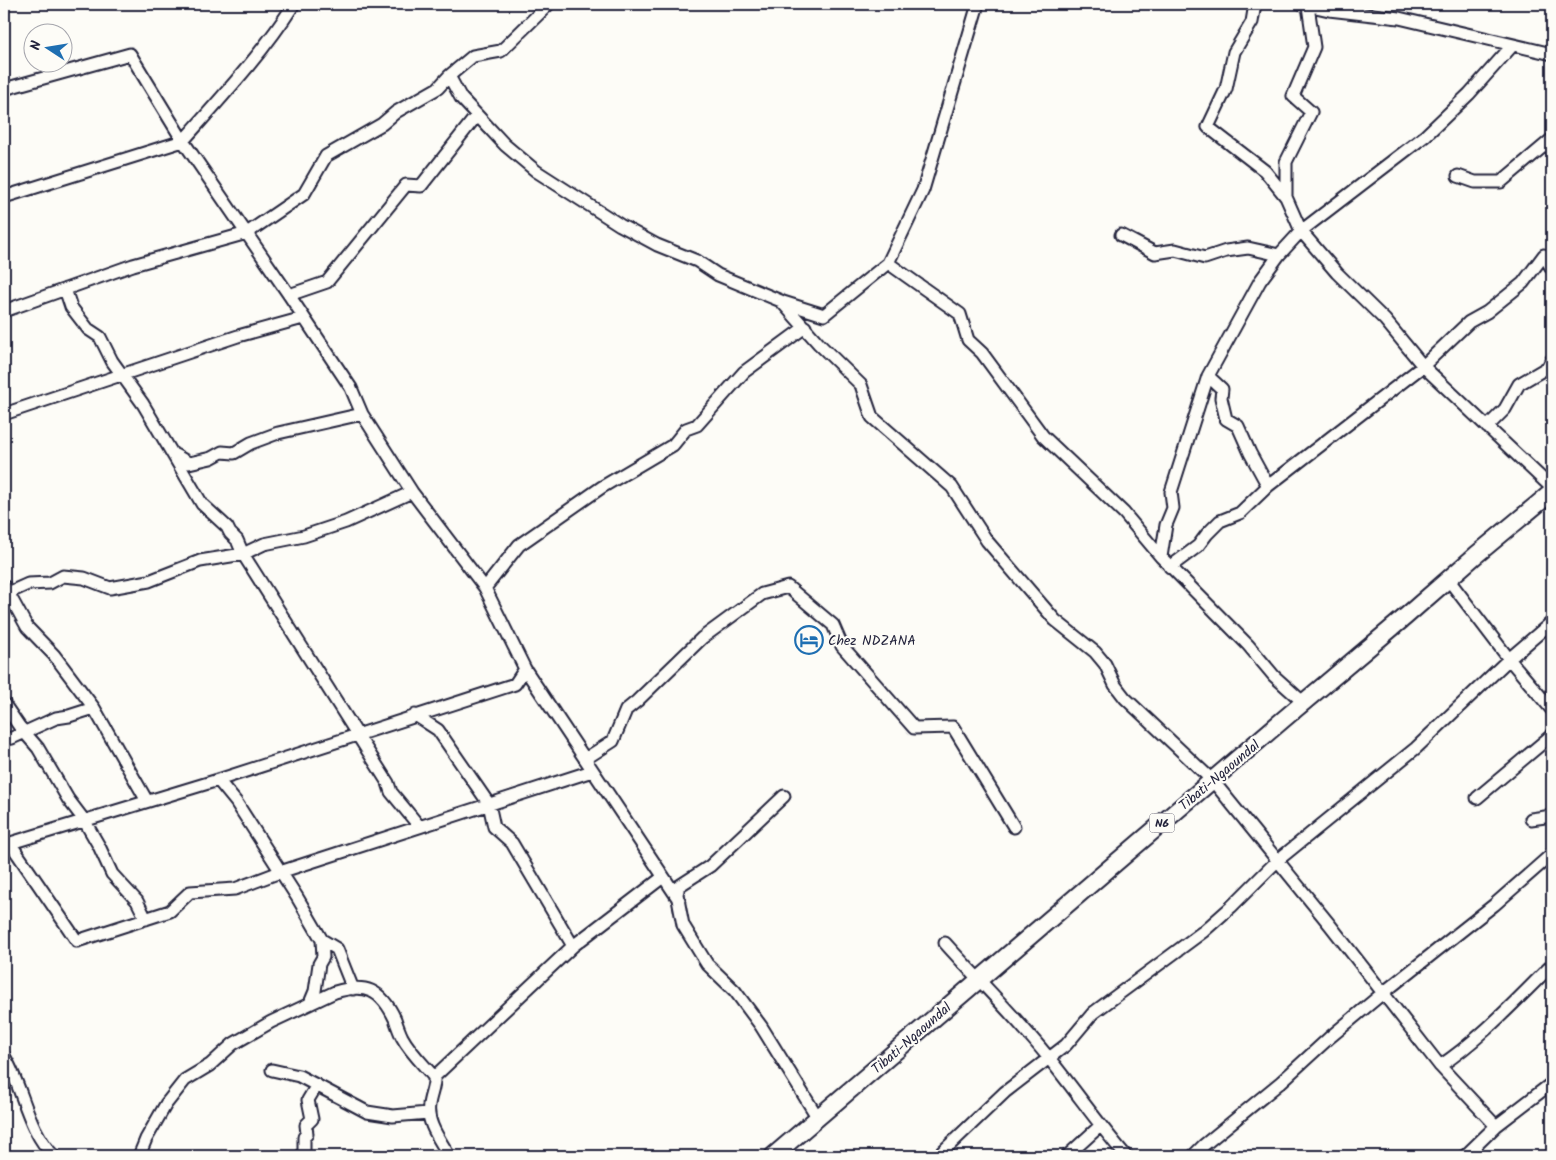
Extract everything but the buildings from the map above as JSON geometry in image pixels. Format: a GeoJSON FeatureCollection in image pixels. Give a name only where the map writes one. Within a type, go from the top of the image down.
{"type":"FeatureCollection","features":[{"type":"Feature","properties":{"kind":"highway","name":"Tibati-Ngaoundal"},"geometry":{"type":"LineString","coordinates":[[773,1156],[1552,492]]}},
{"type":"Feature","properties":{"kind":"street"},"geometry":{"type":"LineString","coordinates":[[4,198],[183,141],[246,70],[280,27],[294,4]]}},
{"type":"Feature","properties":{"kind":"street"},"geometry":{"type":"LineString","coordinates":[[4,310],[133,266],[247,233],[304,194],[326,156],[382,124],[396,112],[438,88],[473,56],[501,51],[549,4]]}},
{"type":"Feature","properties":{"kind":"street"},"geometry":{"type":"LineString","coordinates":[[449,76],[461,98],[505,146],[536,171],[620,225],[657,244],[697,261],[718,275],[781,301],[824,316],[888,263],[923,190],[978,4]]}},
{"type":"Feature","properties":{"kind":"street"},"geometry":{"type":"LineString","coordinates":[[1255,4],[1252,22],[1234,52],[1226,89],[1208,127],[1265,171],[1286,197],[1302,230],[1337,273],[1385,320],[1423,366],[1552,488]]}},
{"type":"Feature","properties":{"kind":"street"},"geometry":{"type":"LineString","coordinates":[[1286,197],[1286,162],[1311,112],[1293,96],[1314,47],[1305,5],[1329,10],[1399,18],[1552,54]]}},
{"type":"Feature","properties":{"kind":"street"},"geometry":{"type":"LineString","coordinates":[[1160,557],[1166,525],[1173,508],[1171,492],[1208,376],[1260,281],[1279,255],[1302,230],[1425,136],[1469,94],[1512,46]]}},
{"type":"Feature","properties":{"kind":"street"},"geometry":{"type":"LineString","coordinates":[[4,89],[130,54],[183,141],[351,388],[362,414],[412,492],[485,588],[525,669],[679,900]]}},
{"type":"Feature","properties":{"kind":"street"},"geometry":{"type":"LineString","coordinates":[[289,295],[327,282],[406,185],[421,186],[477,115]]}},
{"type":"Feature","properties":{"kind":"street"},"geometry":{"type":"LineString","coordinates":[[1458,176],[1475,182],[1501,182],[1552,139]]}},
{"type":"Feature","properties":{"kind":"street"},"geometry":{"type":"LineString","coordinates":[[1121,235],[1155,253],[1175,250],[1204,258],[1226,251],[1248,248],[1279,255]]}},
{"type":"Feature","properties":{"kind":"street"},"geometry":{"type":"LineString","coordinates":[[1170,567],[1198,546],[1220,521],[1240,513],[1268,486],[1423,366],[1468,322],[1487,312],[1523,283],[1544,255],[1552,269]]}},
{"type":"Feature","properties":{"kind":"street"},"geometry":{"type":"LineString","coordinates":[[888,263],[960,314],[968,340],[982,353],[1043,436],[1124,513],[1160,557],[1248,645],[1274,676],[1304,703]]}},
{"type":"Feature","properties":{"kind":"street"},"geometry":{"type":"LineString","coordinates":[[65,289],[71,307],[88,329],[100,337],[122,375],[143,404],[202,504],[227,527],[237,540],[243,554],[388,783],[391,792],[419,826]]}},
{"type":"Feature","properties":{"kind":"street"},"geometry":{"type":"LineString","coordinates":[[781,301],[861,385],[872,417],[952,487],[987,540],[1055,620],[1095,652],[1105,664],[1115,685],[1125,698],[1213,781],[1278,860],[1440,1066],[1496,1126]]}},
{"type":"Feature","properties":{"kind":"street"},"geometry":{"type":"LineString","coordinates":[[4,414],[238,336],[303,318]]}},
{"type":"Feature","properties":{"kind":"street"},"geometry":{"type":"LineString","coordinates":[[485,588],[520,545],[610,482],[673,445],[686,429],[697,425],[744,372],[805,328]]}},
{"type":"Feature","properties":{"kind":"street"},"geometry":{"type":"LineString","coordinates":[[1487,427],[1505,409],[1519,384],[1548,366],[1552,359]]}},
{"type":"Feature","properties":{"kind":"street"},"geometry":{"type":"LineString","coordinates":[[1208,376],[1222,389],[1221,398],[1226,419],[1238,426],[1268,486]]}},
{"type":"Feature","properties":{"kind":"street"},"geometry":{"type":"LineString","coordinates":[[173,454],[189,464],[211,458],[222,452],[234,453],[250,443],[278,433],[362,414]]}},
{"type":"Feature","properties":{"kind":"street"},"geometry":{"type":"LineString","coordinates":[[147,801],[94,708],[54,655],[27,627],[6,589],[28,584],[50,584],[63,576],[84,578],[110,588],[148,581],[200,561],[243,554],[264,544],[304,536],[346,522],[412,492]]}},
{"type":"Feature","properties":{"kind":"street"},"geometry":{"type":"LineString","coordinates":[[1448,579],[1509,660],[1552,710]]}},
{"type":"Feature","properties":{"kind":"street"},"geometry":{"type":"LineString","coordinates":[[584,759],[613,741],[626,710],[702,638],[762,594],[788,587],[833,626],[842,646],[914,728],[953,727],[1014,827]]}},
{"type":"Feature","properties":{"kind":"street"},"geometry":{"type":"LineString","coordinates":[[938,1156],[1005,1092],[1071,1040],[1093,1013],[1204,931],[1278,860],[1365,788],[1401,761],[1552,622]]}},
{"type":"Feature","properties":{"kind":"street"},"geometry":{"type":"LineString","coordinates":[[525,669],[515,684],[218,780],[7,844],[78,941],[170,911],[190,892],[235,889],[280,872],[592,770]]}},
{"type":"Feature","properties":{"kind":"street"},"geometry":{"type":"LineString","coordinates":[[4,704],[38,748],[68,799],[84,820],[112,874],[137,901],[146,919]]}},
{"type":"Feature","properties":{"kind":"street"},"geometry":{"type":"LineString","coordinates":[[4,739],[12,738],[56,718],[94,708]]}},
{"type":"Feature","properties":{"kind":"street"},"geometry":{"type":"LineString","coordinates":[[415,715],[438,730],[489,804],[494,827],[512,844],[573,946]]}},
{"type":"Feature","properties":{"kind":"street"},"geometry":{"type":"LineString","coordinates":[[1477,798],[1552,735]]}},
{"type":"Feature","properties":{"kind":"street"},"geometry":{"type":"LineString","coordinates":[[218,780],[236,802],[297,897],[322,940],[323,957],[319,964],[315,991],[310,1003]]}},
{"type":"Feature","properties":{"kind":"street"},"geometry":{"type":"LineString","coordinates":[[784,796],[710,866],[679,886],[677,894],[683,924],[707,964],[735,991],[756,1019],[818,1118]]}},
{"type":"Feature","properties":{"kind":"street"},"geometry":{"type":"LineString","coordinates":[[1531,819],[1552,816]]}},
{"type":"Feature","properties":{"kind":"street"},"geometry":{"type":"LineString","coordinates":[[1193,1156],[1281,1082],[1329,1038],[1494,905],[1552,854]]}},
{"type":"Feature","properties":{"kind":"street"},"geometry":{"type":"LineString","coordinates":[[434,1077],[573,946],[663,877]]}},
{"type":"Feature","properties":{"kind":"street"},"geometry":{"type":"LineString","coordinates":[[322,940],[338,949],[353,988]]}},
{"type":"Feature","properties":{"kind":"street"},"geometry":{"type":"LineString","coordinates":[[945,943],[1049,1058],[1100,1126],[1126,1156]]}},
{"type":"Feature","properties":{"kind":"street"},"geometry":{"type":"LineString","coordinates":[[1440,1066],[1495,1022],[1552,965]]}},
{"type":"Feature","properties":{"kind":"street"},"geometry":{"type":"LineString","coordinates":[[140,1156],[146,1139],[166,1104],[185,1080],[210,1065],[233,1044],[271,1022],[335,992],[353,988],[365,988],[378,994],[394,1017],[401,1035],[409,1048],[434,1077],[434,1089],[429,1102],[428,1112],[433,1127],[450,1156]]}},
{"type":"Feature","properties":{"kind":"street"},"geometry":{"type":"LineString","coordinates":[[4,1056],[35,1127],[51,1155]]}},
{"type":"Feature","properties":{"kind":"street"},"geometry":{"type":"LineString","coordinates":[[272,1070],[299,1076],[367,1112],[393,1116],[428,1112]]}},
{"type":"Feature","properties":{"kind":"street"},"geometry":{"type":"LineString","coordinates":[[1465,1156],[1496,1126],[1552,1084]]}},
{"type":"Feature","properties":{"kind":"street"},"geometry":{"type":"LineString","coordinates":[[304,1156],[304,1137],[307,1134],[306,1124],[312,1118],[308,1100],[317,1085]]}},
{"type":"Feature","properties":{"kind":"street"},"geometry":{"type":"LineString","coordinates":[[1068,1156],[1100,1126]]}},
{"type":"Feature","properties":{"kind":"place","name":"Chez NDZANA"},"geometry":{"type":"Point","coordinates":[809,640]}}]}
